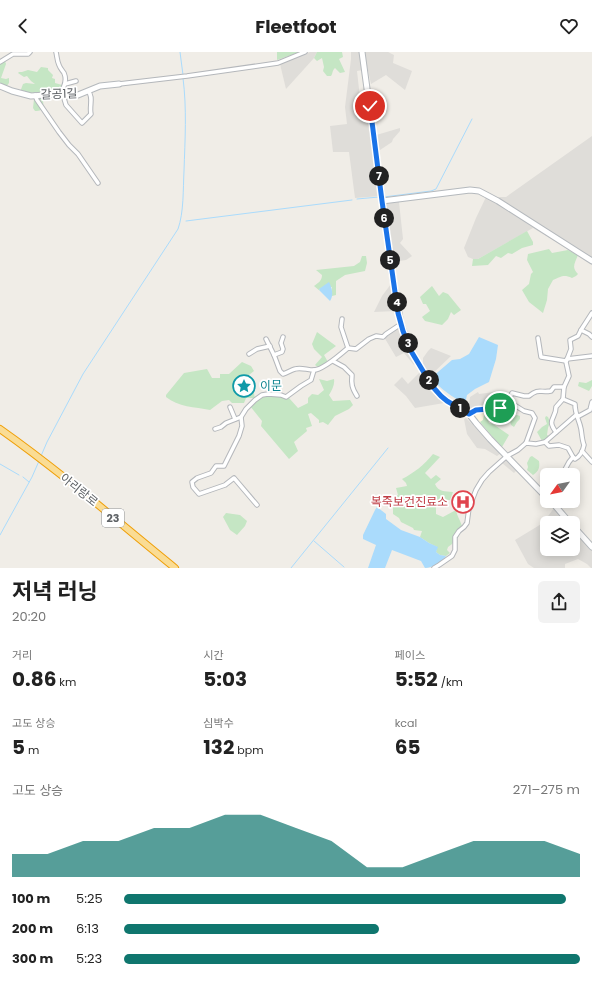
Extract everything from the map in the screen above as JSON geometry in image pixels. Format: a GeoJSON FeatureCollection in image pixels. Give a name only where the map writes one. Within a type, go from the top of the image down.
{"type":"FeatureCollection","features":[{"type":"Feature","properties":{"kind":"highway","name":"아리랑로"},"geometry":{"type":"LineString","coordinates":[[0,429],[169,568]]}},
{"type":"Feature","properties":{"kind":"highway","name":"아리랑로"},"geometry":{"type":"LineString","coordinates":[[0,434],[28,451]]}},
{"type":"Feature","properties":{"kind":"highway","name":"아리랑로"},"geometry":{"type":"LineString","coordinates":[[51,470],[175,568]]}},
{"type":"Feature","properties":{"kind":"street"},"geometry":{"type":"LineString","coordinates":[[0,62],[12,54],[28,54],[30,52]]}},
{"type":"Feature","properties":{"kind":"street"},"geometry":{"type":"LineString","coordinates":[[56,52],[64,75],[65,84],[61,94],[66,105],[82,123],[91,114],[91,96],[88,91]]}},
{"type":"Feature","properties":{"kind":"street"},"geometry":{"type":"LineString","coordinates":[[119,84],[278,63],[305,52]]}},
{"type":"Feature","properties":{"kind":"street"},"geometry":{"type":"LineString","coordinates":[[362,52],[367,78],[394,286],[401,324],[411,351],[432,386],[441,396],[469,414],[490,439],[540,491]]}},
{"type":"Feature","properties":{"kind":"street"},"geometry":{"type":"LineString","coordinates":[[65,84],[76,81]]}},
{"type":"Feature","properties":{"kind":"street","name":"갈공1길"},"geometry":{"type":"LineString","coordinates":[[0,86],[31,96],[61,94],[68,96],[78,95],[100,86],[119,84]]}},
{"type":"Feature","properties":{"kind":"street"},"geometry":{"type":"LineString","coordinates":[[35,95],[59,132],[78,154],[98,183]]}},
{"type":"Feature","properties":{"kind":"street"},"geometry":{"type":"LineString","coordinates":[[382,201],[470,190],[479,191],[498,201],[592,261]]}},
{"type":"Feature","properties":{"kind":"street"},"geometry":{"type":"LineString","coordinates":[[556,432],[552,426],[552,421],[556,407],[563,399],[564,387],[569,376],[566,360],[571,349],[570,340],[578,336],[592,313]]}},
{"type":"Feature","properties":{"kind":"street"},"geometry":{"type":"LineString","coordinates":[[342,319],[341,327],[348,348]]}},
{"type":"Feature","properties":{"kind":"street"},"geometry":{"type":"LineString","coordinates":[[348,348],[356,349],[369,339],[376,336],[383,336],[401,324]]}},
{"type":"Feature","properties":{"kind":"street"},"geometry":{"type":"LineString","coordinates":[[581,330],[592,337]]}},
{"type":"Feature","properties":{"kind":"street"},"geometry":{"type":"LineString","coordinates":[[274,355],[282,352],[283,349],[281,343],[283,336]]}},
{"type":"Feature","properties":{"kind":"street"},"geometry":{"type":"LineString","coordinates":[[538,338],[541,357],[566,360],[592,356]]}},
{"type":"Feature","properties":{"kind":"street"},"geometry":{"type":"LineString","coordinates":[[266,339],[280,371],[283,374],[296,369],[306,368],[314,370],[324,366],[334,361],[348,348]]}},
{"type":"Feature","properties":{"kind":"street"},"geometry":{"type":"LineString","coordinates":[[249,354],[257,349],[270,346]]}},
{"type":"Feature","properties":{"kind":"street"},"geometry":{"type":"LineString","coordinates":[[334,361],[344,367],[352,375],[352,388],[357,396]]}},
{"type":"Feature","properties":{"kind":"street"},"geometry":{"type":"LineString","coordinates":[[215,429],[241,417],[246,409],[262,395],[281,394],[286,397],[290,395],[311,380],[314,370]]}},
{"type":"Feature","properties":{"kind":"street"},"geometry":{"type":"LineString","coordinates":[[469,414],[476,410],[500,408],[508,401],[512,393],[529,396],[534,392],[551,391],[554,386],[564,387]]}},
{"type":"Feature","properties":{"kind":"street"},"geometry":{"type":"LineString","coordinates":[[563,399],[576,404],[575,413],[581,429],[584,445],[578,458],[576,459],[573,457]]}},
{"type":"Feature","properties":{"kind":"street"},"geometry":{"type":"LineString","coordinates":[[434,568],[440,566],[452,556],[455,550],[455,538],[467,522],[469,508],[476,490],[482,480],[507,456],[518,450],[526,443],[535,418],[532,413],[524,411],[508,401]]}},
{"type":"Feature","properties":{"kind":"street"},"geometry":{"type":"LineString","coordinates":[[526,443],[536,444],[545,442],[576,415],[579,416],[590,410],[592,402]]}},
{"type":"Feature","properties":{"kind":"street"},"geometry":{"type":"LineString","coordinates":[[230,407],[235,420]]}},
{"type":"Feature","properties":{"kind":"street"},"geometry":{"type":"LineString","coordinates":[[241,417],[242,426],[239,436],[224,466],[216,466],[211,473],[197,478],[192,482],[193,487],[199,494],[225,485],[234,478],[257,505]]}},
{"type":"Feature","properties":{"kind":"street"},"geometry":{"type":"LineString","coordinates":[[545,442],[549,446],[559,445],[568,448],[573,457]]}},
{"type":"Feature","properties":{"kind":"street"},"geometry":{"type":"LineString","coordinates":[[582,451],[592,462]]}},
{"type":"Feature","properties":{"kind":"street"},"geometry":{"type":"LineString","coordinates":[[566,468],[573,457]]}},
{"type":"Feature","properties":{"kind":"street"},"geometry":{"type":"LineString","coordinates":[[557,508],[564,516]]}},
{"type":"Feature","properties":{"kind":"street"},"geometry":{"type":"LineString","coordinates":[[580,534],[592,547]]}},
{"type":"Feature","properties":{"kind":"shaded area"},"geometry":{"type":"Polygon","coordinates":[[[310,52],[317,52],[314,58],[286,89],[280,64],[310,52]]]}},
{"type":"Feature","properties":{"kind":"shaded area"},"geometry":{"type":"Polygon","coordinates":[[[351,52],[359,52],[363,70],[357,71],[360,98],[367,99],[373,136],[400,128],[400,131],[392,142],[374,154],[380,196],[355,198],[349,152],[333,152],[330,126],[347,124],[345,107],[351,52]]]}},
{"type":"Feature","properties":{"kind":"shaded area"},"geometry":{"type":"Polygon","coordinates":[[[364,52],[388,52],[394,55],[393,63],[412,71],[405,90],[386,75],[371,84],[364,52]]]}},
{"type":"Feature","properties":{"kind":"shaded area"},"geometry":{"type":"Polygon","coordinates":[[[592,136],[592,264],[533,228],[478,259],[468,257],[464,248],[486,197],[506,197],[592,136]]]}},
{"type":"Feature","properties":{"kind":"shaded area"},"geometry":{"type":"Polygon","coordinates":[[[399,202],[403,239],[400,243],[412,256],[406,260],[393,262],[385,203],[399,202]]]}},
{"type":"Feature","properties":{"kind":"shaded area"},"geometry":{"type":"Polygon","coordinates":[[[391,284],[396,311],[374,312],[382,296],[391,284]]]}},
{"type":"Feature","properties":{"kind":"shaded area"},"geometry":{"type":"Polygon","coordinates":[[[399,327],[417,363],[414,365],[404,353],[396,357],[384,337],[399,327]]]}},
{"type":"Feature","properties":{"kind":"shaded area"},"geometry":{"type":"Polygon","coordinates":[[[431,348],[451,356],[429,377],[423,368],[423,358],[431,348]]]}},
{"type":"Feature","properties":{"kind":"shaded area"},"geometry":{"type":"Polygon","coordinates":[[[420,372],[444,403],[415,408],[406,396],[394,385],[402,377],[408,384],[420,372]]]}},
{"type":"Feature","properties":{"kind":"shaded area"},"geometry":{"type":"Polygon","coordinates":[[[478,392],[479,394],[494,392],[496,396],[509,397],[507,401],[499,406],[475,409],[471,414],[468,411],[470,397],[478,392]]]}},
{"type":"Feature","properties":{"kind":"shaded area"},"geometry":{"type":"Polygon","coordinates":[[[476,411],[485,411],[483,420],[478,424],[471,414],[476,411]]]}},
{"type":"Feature","properties":{"kind":"shaded area"},"geometry":{"type":"Polygon","coordinates":[[[466,418],[501,453],[497,456],[485,449],[477,448],[467,434],[464,419],[466,418]]]}},
{"type":"Feature","properties":{"kind":"shaded area"},"geometry":{"type":"Polygon","coordinates":[[[507,457],[518,469],[514,473],[502,463],[507,457]]]}},
{"type":"Feature","properties":{"kind":"shaded area"},"geometry":{"type":"Polygon","coordinates":[[[554,508],[561,516],[548,516],[554,508]]]}},
{"type":"Feature","properties":{"kind":"shaded area"},"geometry":{"type":"Polygon","coordinates":[[[540,525],[540,556],[580,556],[580,537],[592,550],[592,568],[578,559],[565,564],[565,568],[534,568],[528,564],[515,540],[540,525]]]}},
{"type":"Feature","properties":{"kind":"green space"},"geometry":{"type":"Polygon","coordinates":[[[277,52],[300,52],[277,60],[277,52]]]}},
{"type":"Feature","properties":{"kind":"green space"},"geometry":{"type":"Polygon","coordinates":[[[317,52],[342,52],[343,57],[339,59],[345,72],[340,73],[335,68],[331,76],[327,76],[323,71],[324,67],[322,58],[317,61],[314,58],[317,52]]]}},
{"type":"Feature","properties":{"kind":"green space"},"geometry":{"type":"Polygon","coordinates":[[[5,61],[6,64],[1,78],[9,78],[9,83],[6,87],[0,85],[0,64],[5,61]]]}},
{"type":"Feature","properties":{"kind":"green space"},"geometry":{"type":"Polygon","coordinates":[[[41,67],[48,68],[53,75],[52,78],[55,79],[55,83],[62,85],[60,90],[57,93],[31,94],[20,92],[23,84],[35,84],[27,76],[24,77],[18,73],[28,70],[37,72],[41,67]]]}},
{"type":"Feature","properties":{"kind":"green space"},"geometry":{"type":"Polygon","coordinates":[[[36,97],[43,98],[43,108],[39,111],[35,111],[33,108],[34,99],[36,97]]]}},
{"type":"Feature","properties":{"kind":"green space"},"geometry":{"type":"Polygon","coordinates":[[[527,231],[533,245],[522,248],[512,254],[508,253],[501,258],[496,256],[488,265],[472,266],[473,259],[478,259],[527,231]]]}},
{"type":"Feature","properties":{"kind":"green space"},"geometry":{"type":"Polygon","coordinates":[[[549,249],[552,253],[568,250],[578,255],[574,267],[578,274],[572,278],[564,276],[553,280],[548,289],[547,300],[543,313],[529,302],[522,290],[529,284],[531,274],[533,272],[527,260],[528,254],[549,249]]]}},
{"type":"Feature","properties":{"kind":"green space"},"geometry":{"type":"Polygon","coordinates":[[[362,256],[366,256],[367,263],[365,271],[345,275],[336,281],[336,295],[332,296],[332,287],[319,289],[320,291],[314,286],[320,282],[322,277],[322,275],[316,270],[354,266],[360,262],[362,256]]]}},
{"type":"Feature","properties":{"kind":"green space"},"geometry":{"type":"Polygon","coordinates":[[[432,286],[439,296],[443,292],[448,294],[461,310],[454,315],[451,312],[448,319],[442,325],[425,321],[422,317],[430,311],[426,304],[423,304],[420,297],[432,286]]]}},
{"type":"Feature","properties":{"kind":"green space"},"geometry":{"type":"Polygon","coordinates":[[[317,332],[336,346],[324,355],[328,362],[319,368],[315,365],[322,357],[314,349],[312,344],[317,332]]]}},
{"type":"Feature","properties":{"kind":"green space"},"geometry":{"type":"Polygon","coordinates":[[[242,362],[251,366],[254,371],[245,378],[244,389],[253,389],[255,398],[246,398],[244,403],[232,403],[229,400],[222,401],[210,410],[181,405],[166,397],[184,373],[207,369],[212,378],[220,378],[220,374],[229,374],[242,362]]]}},
{"type":"Feature","properties":{"kind":"green space"},"geometry":{"type":"Polygon","coordinates":[[[319,379],[327,381],[334,379],[334,385],[329,395],[333,401],[350,400],[353,405],[349,409],[335,416],[328,425],[323,422],[319,423],[319,420],[311,413],[308,414],[312,426],[306,428],[307,431],[294,442],[298,451],[289,459],[261,426],[262,421],[250,406],[268,394],[289,398],[298,408],[308,403],[308,398],[312,394],[318,395],[324,390],[319,379]]]}},
{"type":"Feature","properties":{"kind":"green space"},"geometry":{"type":"Polygon","coordinates":[[[592,380],[592,386],[589,391],[578,386],[579,382],[586,383],[592,380]]]}},
{"type":"Feature","properties":{"kind":"green space"},"geometry":{"type":"Polygon","coordinates":[[[484,415],[487,416],[489,423],[493,424],[509,435],[502,447],[480,422],[483,420],[484,415]]]}},
{"type":"Feature","properties":{"kind":"green space"},"geometry":{"type":"Polygon","coordinates":[[[517,415],[520,416],[520,419],[514,427],[511,425],[508,418],[517,415]]]}},
{"type":"Feature","properties":{"kind":"green space"},"geometry":{"type":"Polygon","coordinates":[[[546,416],[550,422],[547,435],[549,436],[545,441],[542,441],[537,432],[547,424],[545,418],[546,416]]]}},
{"type":"Feature","properties":{"kind":"green space"},"geometry":{"type":"Polygon","coordinates":[[[433,454],[440,457],[425,473],[431,479],[436,475],[441,479],[435,484],[436,487],[442,491],[453,492],[450,500],[436,501],[436,514],[443,517],[456,510],[462,526],[459,529],[459,536],[448,547],[447,550],[450,553],[446,556],[440,555],[436,552],[437,547],[420,537],[422,531],[414,530],[401,522],[399,518],[393,514],[393,507],[387,501],[398,495],[396,488],[407,486],[402,479],[419,468],[433,454]]]}},
{"type":"Feature","properties":{"kind":"green space"},"geometry":{"type":"Polygon","coordinates":[[[532,456],[539,461],[538,470],[533,475],[527,470],[527,463],[532,456]]]}},
{"type":"Feature","properties":{"kind":"green space"},"geometry":{"type":"Polygon","coordinates":[[[226,513],[240,515],[247,521],[245,526],[237,535],[230,530],[223,517],[226,513]]]}},
{"type":"Feature","properties":{"kind":"water"},"geometry":{"type":"Polygon","coordinates":[[[329,282],[332,292],[330,301],[319,289],[329,282]]]}},
{"type":"Feature","properties":{"kind":"water"},"geometry":{"type":"Polygon","coordinates":[[[479,337],[498,345],[496,359],[489,382],[467,395],[465,404],[439,386],[431,378],[452,360],[460,359],[469,354],[479,337]]]}},
{"type":"Feature","properties":{"kind":"water"},"geometry":{"type":"Polygon","coordinates":[[[377,507],[386,514],[386,519],[401,530],[420,537],[438,547],[436,552],[440,555],[446,556],[437,564],[425,568],[421,561],[392,550],[385,568],[368,568],[376,545],[363,539],[363,535],[377,507]]]}},
{"type":"Feature","properties":{"kind":"waterway"},"geometry":{"type":"LineString","coordinates":[[180,52],[183,75]]}},
{"type":"Feature","properties":{"kind":"waterway"},"geometry":{"type":"LineString","coordinates":[[41,456],[83,374],[178,229],[182,208],[185,148],[183,78]]}},
{"type":"Feature","properties":{"kind":"waterway"},"geometry":{"type":"LineString","coordinates":[[384,197],[431,191],[436,189],[472,119]]}},
{"type":"Feature","properties":{"kind":"waterway"},"geometry":{"type":"LineString","coordinates":[[357,199],[379,197]]}},
{"type":"Feature","properties":{"kind":"waterway"},"geometry":{"type":"LineString","coordinates":[[186,221],[352,200]]}},
{"type":"Feature","properties":{"kind":"waterway"},"geometry":{"type":"LineString","coordinates":[[291,568],[388,448]]}},
{"type":"Feature","properties":{"kind":"waterway"},"geometry":{"type":"LineString","coordinates":[[0,535],[32,477],[39,461]]}},
{"type":"Feature","properties":{"kind":"waterway"},"geometry":{"type":"LineString","coordinates":[[0,464],[19,475]]}},
{"type":"Feature","properties":{"kind":"waterway"},"geometry":{"type":"LineString","coordinates":[[23,477],[29,482]]}},
{"type":"Feature","properties":{"kind":"waterway"},"geometry":{"type":"LineString","coordinates":[[314,541],[344,567]]}},
{"type":"Feature","properties":{"kind":"place","name":"이문"},"geometry":{"type":"Point","coordinates":[244,386]}},
{"type":"Feature","properties":{"kind":"place","name":"복죽보건진료소"},"geometry":{"type":"Point","coordinates":[463,502]}},
{"type":"Feature","properties":{"kind":"route"},"geometry":{"type":"LineString","coordinates":[[370,106],[398,313],[411,351],[432,386],[447,401],[469,414],[476,410],[500,408]]}}]}
